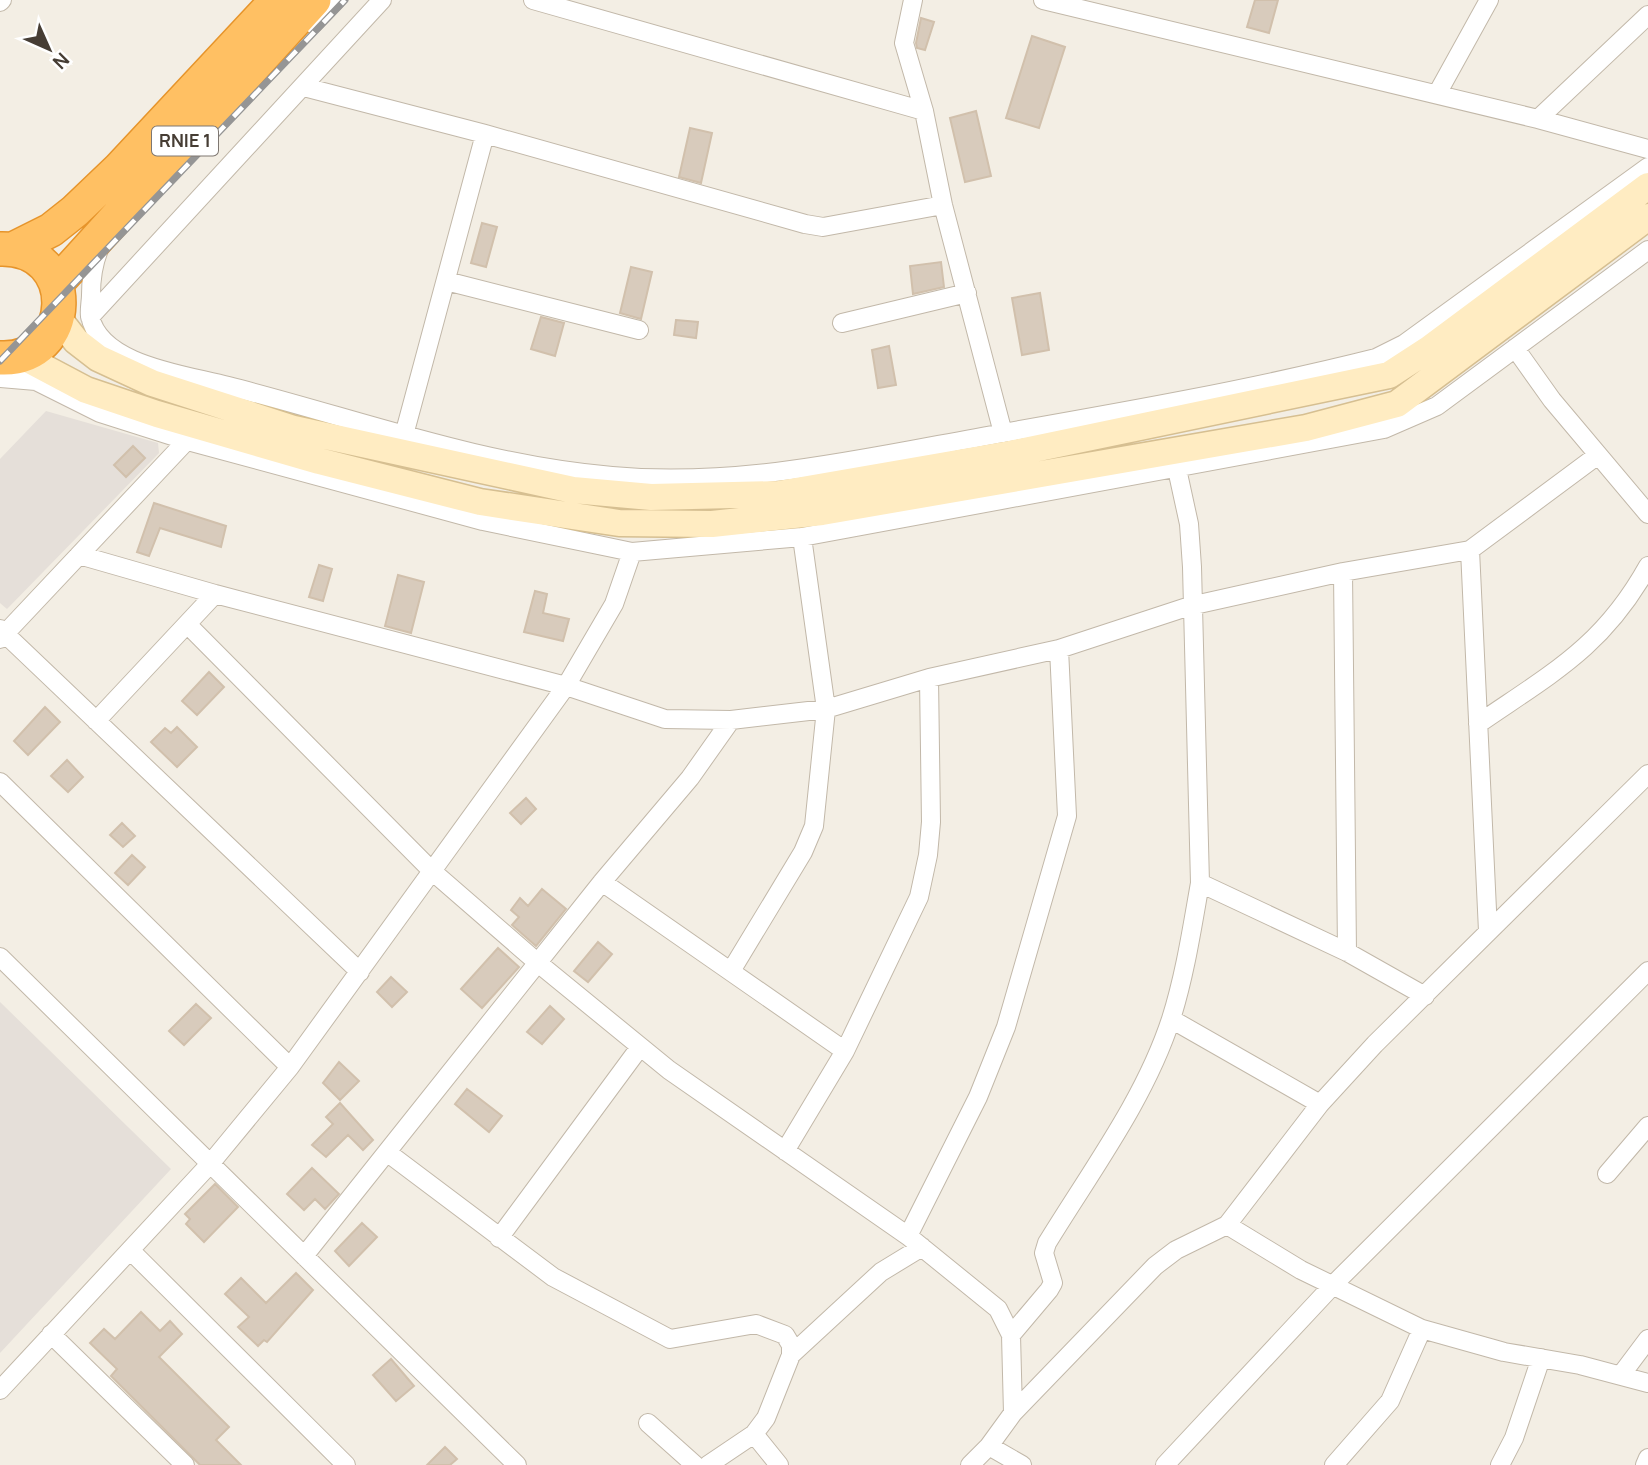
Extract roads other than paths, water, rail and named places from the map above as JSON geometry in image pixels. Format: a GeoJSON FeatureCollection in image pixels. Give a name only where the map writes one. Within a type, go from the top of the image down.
{"type":"FeatureCollection","features":[{"type":"Feature","properties":{"kind":"highway","name":"RNIE 1"},"geometry":{"type":"LineString","coordinates":[[6,248],[51,230],[84,203],[277,0]]}},
{"type":"Feature","properties":{"kind":"highway","name":"RNIE 1"},"geometry":{"type":"LineString","coordinates":[[6,248],[24,251],[44,264],[57,284],[314,0]]}},
{"type":"Feature","properties":{"kind":"highway"},"geometry":{"type":"LineString","coordinates":[[7,364],[47,338],[58,318],[61,298],[57,284]]}},
{"type":"Feature","properties":{"kind":"street"},"geometry":{"type":"LineString","coordinates":[[336,0],[99,249],[91,278],[90,317],[102,338],[120,354],[165,371],[404,435],[517,462],[611,476],[706,480],[847,462],[1135,410],[1376,358],[1404,344],[1648,167]]}},
{"type":"Feature","properties":{"kind":"street"},"geometry":{"type":"LineString","coordinates":[[90,317],[382,0]]}},
{"type":"Feature","properties":{"kind":"street"},"geometry":{"type":"LineString","coordinates":[[533,0],[924,111]]}},
{"type":"Feature","properties":{"kind":"street"},"geometry":{"type":"LineString","coordinates":[[913,0],[904,43],[924,111],[943,205],[1003,433]]}},
{"type":"Feature","properties":{"kind":"street"},"geometry":{"type":"LineString","coordinates":[[1043,0],[1437,94],[1648,149]]}},
{"type":"Feature","properties":{"kind":"street"},"geometry":{"type":"LineString","coordinates":[[1437,94],[1488,0]]}},
{"type":"Feature","properties":{"kind":"street"},"geometry":{"type":"LineString","coordinates":[[1538,119],[1648,15]]}},
{"type":"Feature","properties":{"kind":"street"},"geometry":{"type":"LineString","coordinates":[[304,87],[485,134],[805,224],[823,227],[943,205]]}},
{"type":"Feature","properties":{"kind":"street"},"geometry":{"type":"LineString","coordinates":[[404,435],[485,134]]}},
{"type":"Feature","properties":{"kind":"street"},"geometry":{"type":"LineString","coordinates":[[58,318],[76,341],[98,358],[152,383],[294,429],[388,452],[573,490],[651,497],[779,494],[1010,454],[1389,374],[1429,349],[1648,186]]}},
{"type":"Feature","properties":{"kind":"street"},"geometry":{"type":"LineString","coordinates":[[192,433],[480,502],[619,523],[712,524],[822,512],[1306,428],[1397,404],[1648,217]]}},
{"type":"Feature","properties":{"kind":"street"},"geometry":{"type":"LineString","coordinates":[[7,364],[86,390],[192,433],[483,520],[632,552],[802,537],[1017,500],[1101,479],[1177,469],[1384,429],[1437,407],[1648,250]]}},
{"type":"Feature","properties":{"kind":"street"},"geometry":{"type":"LineString","coordinates":[[446,281],[639,330]]}},
{"type":"Feature","properties":{"kind":"street"},"geometry":{"type":"LineString","coordinates":[[842,323],[967,293]]}},
{"type":"Feature","properties":{"kind":"street"},"geometry":{"type":"LineString","coordinates":[[1515,348],[1552,400],[1648,514]]}},
{"type":"Feature","properties":{"kind":"street"},"geometry":{"type":"LineString","coordinates":[[192,433],[2,634],[360,972]]}},
{"type":"Feature","properties":{"kind":"street"},"geometry":{"type":"LineString","coordinates":[[79,555],[215,594],[566,686],[665,719],[731,720],[826,709],[929,678],[1059,649],[1191,606],[1343,572],[1470,550],[1598,455]]}},
{"type":"Feature","properties":{"kind":"street"},"geometry":{"type":"LineString","coordinates":[[1012,1335],[1053,1283],[1044,1253],[1047,1243],[1125,1116],[1147,1075],[1171,1020],[1200,883],[1189,524],[1177,469]]}},
{"type":"Feature","properties":{"kind":"street"},"geometry":{"type":"LineString","coordinates":[[731,971],[803,852],[814,826],[826,709],[802,537]]}},
{"type":"Feature","properties":{"kind":"street"},"geometry":{"type":"LineString","coordinates":[[1470,550],[1488,931]]}},
{"type":"Feature","properties":{"kind":"street"},"geometry":{"type":"LineString","coordinates":[[0,1390],[210,1164],[290,1067],[566,686],[614,604],[632,552]]}},
{"type":"Feature","properties":{"kind":"street"},"geometry":{"type":"LineString","coordinates":[[1478,723],[1579,654],[1611,624],[1648,566]]}},
{"type":"Feature","properties":{"kind":"street"},"geometry":{"type":"LineString","coordinates":[[1343,572],[1347,952]]}},
{"type":"Feature","properties":{"kind":"street"},"geometry":{"type":"LineString","coordinates":[[96,721],[215,594]]}},
{"type":"Feature","properties":{"kind":"street"},"geometry":{"type":"LineString","coordinates":[[188,625],[432,871],[538,963],[640,1047],[915,1241],[998,1309],[1012,1335],[1013,1413]]}},
{"type":"Feature","properties":{"kind":"street"},"geometry":{"type":"LineString","coordinates":[[791,1355],[915,1241],[1006,1027],[1067,817],[1059,649]]}},
{"type":"Feature","properties":{"kind":"street"},"geometry":{"type":"LineString","coordinates":[[785,1151],[845,1051],[919,897],[931,822],[929,678]]}},
{"type":"Feature","properties":{"kind":"street"},"geometry":{"type":"LineString","coordinates":[[304,1256],[602,882],[690,778],[731,720]]}},
{"type":"Feature","properties":{"kind":"street"},"geometry":{"type":"LineString","coordinates":[[970,1465],[989,1446],[1013,1413],[1155,1266],[1176,1250],[1227,1226],[1320,1104],[1488,931],[1648,774]]}},
{"type":"Feature","properties":{"kind":"street"},"geometry":{"type":"LineString","coordinates":[[0,782],[290,1067]]}},
{"type":"Feature","properties":{"kind":"street"},"geometry":{"type":"LineString","coordinates":[[602,882],[845,1051]]}},
{"type":"Feature","properties":{"kind":"street"},"geometry":{"type":"LineString","coordinates":[[1200,883],[1347,952],[1424,996]]}},
{"type":"Feature","properties":{"kind":"street"},"geometry":{"type":"LineString","coordinates":[[0,957],[517,1465]]}},
{"type":"Feature","properties":{"kind":"street"},"geometry":{"type":"LineString","coordinates":[[1165,1465],[1334,1284],[1648,971]]}},
{"type":"Feature","properties":{"kind":"street"},"geometry":{"type":"LineString","coordinates":[[1171,1020],[1320,1104]]}},
{"type":"Feature","properties":{"kind":"street"},"geometry":{"type":"LineString","coordinates":[[499,1238],[640,1047]]}},
{"type":"Feature","properties":{"kind":"street"},"geometry":{"type":"LineString","coordinates":[[1607,1174],[1648,1126]]}},
{"type":"Feature","properties":{"kind":"street"},"geometry":{"type":"LineString","coordinates":[[388,1153],[553,1277],[670,1339],[756,1324],[785,1335],[791,1345],[791,1355],[766,1418],[754,1434],[708,1465]]}},
{"type":"Feature","properties":{"kind":"street"},"geometry":{"type":"LineString","coordinates":[[1227,1226],[1301,1270],[1422,1329],[1504,1352],[1648,1382]]}},
{"type":"Feature","properties":{"kind":"street"},"geometry":{"type":"LineString","coordinates":[[130,1250],[346,1465]]}},
{"type":"Feature","properties":{"kind":"street"},"geometry":{"type":"LineString","coordinates":[[1334,1465],[1390,1401],[1422,1329]]}},
{"type":"Feature","properties":{"kind":"street"},"geometry":{"type":"LineString","coordinates":[[51,1334],[185,1465]]}},
{"type":"Feature","properties":{"kind":"street"},"geometry":{"type":"LineString","coordinates":[[1621,1375],[1648,1339]]}},
{"type":"Feature","properties":{"kind":"street"},"geometry":{"type":"LineString","coordinates":[[1500,1465],[1514,1437],[1541,1358]]}},
{"type":"Feature","properties":{"kind":"street"},"geometry":{"type":"LineString","coordinates":[[648,1423],[695,1465]]}},
{"type":"Feature","properties":{"kind":"street"},"geometry":{"type":"LineString","coordinates":[[754,1434],[779,1465]]}},
{"type":"Feature","properties":{"kind":"street"},"geometry":{"type":"LineString","coordinates":[[989,1446],[1022,1465]]}},
{"type":"Feature","properties":{"kind":"street"},"geometry":{"type":"LineString","coordinates":[[1645,1465],[1648,1458]]}},
{"type":"Feature","properties":{"kind":"railway"},"geometry":{"type":"LineString","coordinates":[[0,361],[345,0]]}}]}
